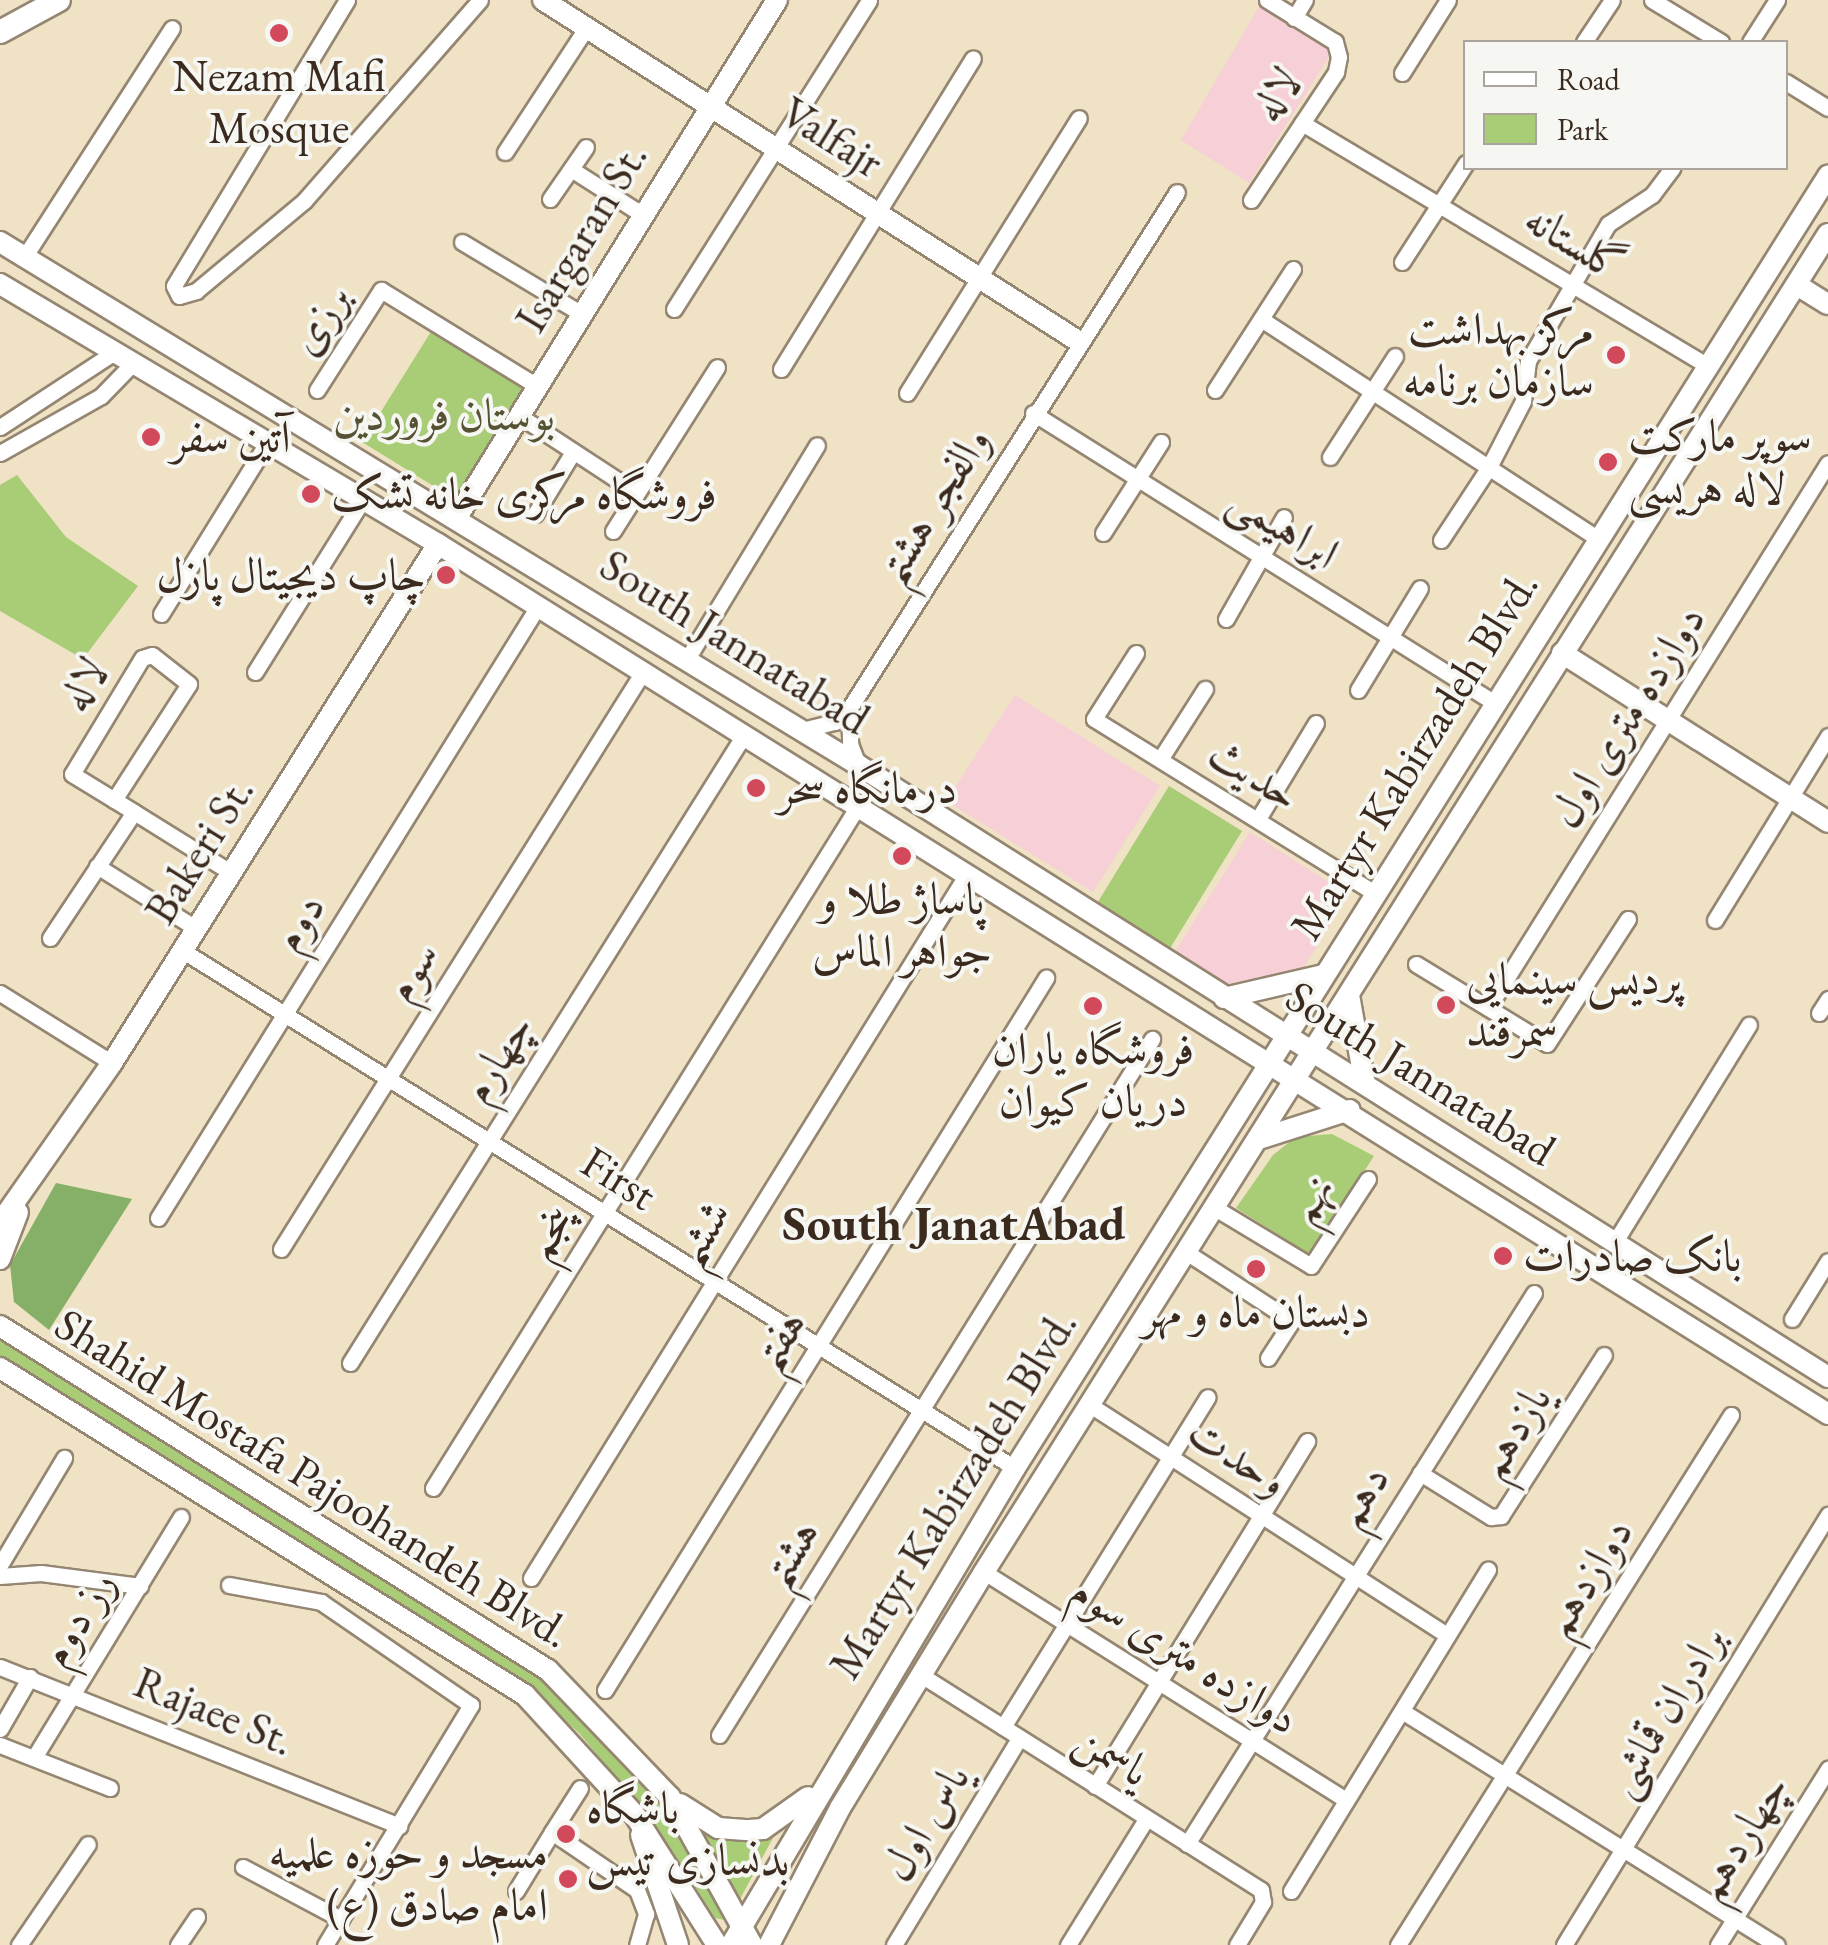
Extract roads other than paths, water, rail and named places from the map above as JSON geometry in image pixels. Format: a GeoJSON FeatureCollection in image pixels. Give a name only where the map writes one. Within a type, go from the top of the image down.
{"type":"FeatureCollection","features":[{"type":"Feature","properties":{"kind":"main road"},"geometry":{"type":"LineString","coordinates":[[0,32],[59,0]]}},
{"type":"Feature","properties":{"kind":"main road","name":"Valfajr"},"geometry":{"type":"LineString","coordinates":[[542,0],[1078,341]]}},
{"type":"Feature","properties":{"kind":"main road","name":"Isargaran St."},"geometry":{"type":"LineString","coordinates":[[457,517],[640,213],[777,0]]}},
{"type":"Feature","properties":{"kind":"main road","name":"Martyr Kabirzadeh Blvd."},"geometry":{"type":"LineString","coordinates":[[731,1945],[818,1790],[1016,1468],[1828,176]]}},
{"type":"Feature","properties":{"kind":"main road","name":"Martyr Kabirzadeh Blvd."},"geometry":{"type":"LineString","coordinates":[[769,1945],[840,1808],[984,1572],[1262,1138],[1312,1052],[1828,234]]}},
{"type":"Feature","properties":{"kind":"main road","name":"South Jannatabad"},"geometry":{"type":"LineString","coordinates":[[0,242],[858,764],[1828,1377]]}},
{"type":"Feature","properties":{"kind":"main road","name":"South Jannatabad"},"geometry":{"type":"LineString","coordinates":[[0,284],[113,353],[269,440],[438,544],[1350,1110],[1828,1414]]}},
{"type":"Feature","properties":{"kind":"main road"},"geometry":{"type":"LineString","coordinates":[[1797,284],[1828,304]]}},
{"type":"Feature","properties":{"kind":"main road","name":"Bakeri St."},"geometry":{"type":"LineString","coordinates":[[0,1223],[24,1196],[112,1063],[438,544]]}},
{"type":"Feature","properties":{"kind":"main road"},"geometry":{"type":"LineString","coordinates":[[1562,653],[1828,822]]}},
{"type":"Feature","properties":{"kind":"main road"},"geometry":{"type":"LineString","coordinates":[[1224,998],[1323,975]]}},
{"type":"Feature","properties":{"kind":"main road"},"geometry":{"type":"LineString","coordinates":[[1349,994],[1365,1085]]}},
{"type":"Feature","properties":{"kind":"main road"},"geometry":{"type":"LineString","coordinates":[[1262,1138],[1350,1110]]}},
{"type":"Feature","properties":{"kind":"main road","name":"Bakeri St."},"geometry":{"type":"LineString","coordinates":[[0,1259],[24,1196]]}},
{"type":"Feature","properties":{"kind":"main road"},"geometry":{"type":"LineString","coordinates":[[0,1308],[4,1329]]}},
{"type":"Feature","properties":{"kind":"main road","name":"Shahid Mostafa Pajoohandeh Blvd."},"geometry":{"type":"LineString","coordinates":[[4,1329],[501,1637],[584,1702],[670,1798],[752,1945]]}},
{"type":"Feature","properties":{"kind":"main road","name":"Shahid Mostafa Pajoohandeh Blvd."},"geometry":{"type":"LineString","coordinates":[[0,1368],[525,1696],[634,1814],[717,1945]]}},
{"type":"Feature","properties":{"kind":"main road"},"geometry":{"type":"LineString","coordinates":[[670,1798],[718,1828],[749,1830],[763,1828],[818,1790]]}},
{"type":"Feature","properties":{"kind":"main road"},"geometry":{"type":"LineString","coordinates":[[634,1814],[678,1945]]}},
{"type":"Feature","properties":{"kind":"street"},"geometry":{"type":"LineString","coordinates":[[347,0],[174,286],[180,296],[196,291],[304,202],[480,0]]}},
{"type":"Feature","properties":{"kind":"street"},"geometry":{"type":"LineString","coordinates":[[674,308],[869,0]]}},
{"type":"Feature","properties":{"kind":"street","name":"لاله"},"geometry":{"type":"LineString","coordinates":[[1251,200],[1302,123],[1339,57],[1335,42],[1266,0]]}},
{"type":"Feature","properties":{"kind":"street"},"geometry":{"type":"LineString","coordinates":[[1294,18],[1305,0]]}},
{"type":"Feature","properties":{"kind":"street"},"geometry":{"type":"LineString","coordinates":[[1402,73],[1448,0]]}},
{"type":"Feature","properties":{"kind":"street"},"geometry":{"type":"LineString","coordinates":[[1585,40],[1612,0]]}},
{"type":"Feature","properties":{"kind":"street"},"geometry":{"type":"LineString","coordinates":[[1652,0],[1718,40]]}},
{"type":"Feature","properties":{"kind":"street"},"geometry":{"type":"LineString","coordinates":[[1751,40],[1777,0]]}},
{"type":"Feature","properties":{"kind":"street"},"geometry":{"type":"LineString","coordinates":[[24,256],[172,28]]}},
{"type":"Feature","properties":{"kind":"street"},"geometry":{"type":"LineString","coordinates":[[505,152],[586,28]]}},
{"type":"Feature","properties":{"kind":"street"},"geometry":{"type":"LineString","coordinates":[[781,369],[973,58]]}},
{"type":"Feature","properties":{"kind":"street"},"geometry":{"type":"LineString","coordinates":[[1788,83],[1828,108]]}},
{"type":"Feature","properties":{"kind":"street"},"geometry":{"type":"LineString","coordinates":[[907,394],[1079,118]]}},
{"type":"Feature","properties":{"kind":"street","name":"گلستانه"},"geometry":{"type":"LineString","coordinates":[[1302,123],[1706,365]]}},
{"type":"Feature","properties":{"kind":"street"},"geometry":{"type":"LineString","coordinates":[[550,198],[586,147]]}},
{"type":"Feature","properties":{"kind":"street"},"geometry":{"type":"LineString","coordinates":[[1402,262],[1463,168]]}},
{"type":"Feature","properties":{"kind":"street"},"geometry":{"type":"LineString","coordinates":[[570,169],[640,213]]}},
{"type":"Feature","properties":{"kind":"street"},"geometry":{"type":"LineString","coordinates":[[1441,540],[1489,467],[1523,400],[1528,361],[1576,287],[1612,218],[1652,195],[1671,170]]}},
{"type":"Feature","properties":{"kind":"street"},"geometry":{"type":"LineString","coordinates":[[1078,341],[1177,192]]}},
{"type":"Feature","properties":{"kind":"street"},"geometry":{"type":"LineString","coordinates":[[462,242],[580,314]]}},
{"type":"Feature","properties":{"kind":"street"},"geometry":{"type":"LineString","coordinates":[[1215,390],[1293,269]]}},
{"type":"Feature","properties":{"kind":"street","name":"برزی"},"geometry":{"type":"LineString","coordinates":[[317,390],[381,290],[537,386]]}},
{"type":"Feature","properties":{"kind":"street"},"geometry":{"type":"LineString","coordinates":[[1262,319],[1597,538]]}},
{"type":"Feature","properties":{"kind":"street","name":"والفجر هشتم"},"geometry":{"type":"LineString","coordinates":[[849,709],[1078,341]]}},
{"type":"Feature","properties":{"kind":"street"},"geometry":{"type":"LineString","coordinates":[[0,426],[113,353]]}},
{"type":"Feature","properties":{"kind":"street"},"geometry":{"type":"LineString","coordinates":[[1330,457],[1395,356]]}},
{"type":"Feature","properties":{"kind":"street"},"geometry":{"type":"LineString","coordinates":[[0,453],[101,396],[132,364]]}},
{"type":"Feature","properties":{"kind":"street"},"geometry":{"type":"LineString","coordinates":[[613,531],[717,366]]}},
{"type":"Feature","properties":{"kind":"street","name":"ابراهیمی"},"geometry":{"type":"LineString","coordinates":[[1033,413],[1495,703]]}},
{"type":"Feature","properties":{"kind":"street"},"geometry":{"type":"LineString","coordinates":[[518,415],[637,493]]}},
{"type":"Feature","properties":{"kind":"street"},"geometry":{"type":"LineString","coordinates":[[162,614],[269,440]]}},
{"type":"Feature","properties":{"kind":"street"},"geometry":{"type":"LineString","coordinates":[[1103,534],[1160,442]]}},
{"type":"Feature","properties":{"kind":"street"},"geometry":{"type":"LineString","coordinates":[[687,659],[816,445]]}},
{"type":"Feature","properties":{"kind":"street"},"geometry":{"type":"LineString","coordinates":[[535,514],[574,452]]}},
{"type":"Feature","properties":{"kind":"street","name":"دوازده متری اول"},"geometry":{"type":"LineString","coordinates":[[1488,1008],[1828,463]]}},
{"type":"Feature","properties":{"kind":"street"},"geometry":{"type":"LineString","coordinates":[[255,672],[363,499]]}},
{"type":"Feature","properties":{"kind":"street"},"geometry":{"type":"LineString","coordinates":[[1226,619],[1284,517]]}},
{"type":"Feature","properties":{"kind":"street"},"geometry":{"type":"LineString","coordinates":[[1358,690],[1420,588]]}},
{"type":"Feature","properties":{"kind":"street","name":"دوم"},"geometry":{"type":"LineString","coordinates":[[158,1218],[538,606]]}},
{"type":"Feature","properties":{"kind":"street","name":"حدیث"},"geometry":{"type":"LineString","coordinates":[[1136,653],[1094,718],[1375,893]]}},
{"type":"Feature","properties":{"kind":"street","name":"لاله"},"geometry":{"type":"LineString","coordinates":[[114,800],[189,684],[152,655],[142,658],[72,774],[114,800],[134,812],[232,873]]}},
{"type":"Feature","properties":{"kind":"street","name":"سوم"},"geometry":{"type":"LineString","coordinates":[[282,1249],[643,672]]}},
{"type":"Feature","properties":{"kind":"street"},"geometry":{"type":"LineString","coordinates":[[1160,758],[1205,689]]}},
{"type":"Feature","properties":{"kind":"street"},"geometry":{"type":"LineString","coordinates":[[801,730],[818,730],[849,709]]}},
{"type":"Feature","properties":{"kind":"street"},"geometry":{"type":"LineString","coordinates":[[849,709],[850,744],[858,764]]}},
{"type":"Feature","properties":{"kind":"street"},"geometry":{"type":"LineString","coordinates":[[1258,819],[1316,723]]}},
{"type":"Feature","properties":{"kind":"street","name":"چهارم"},"geometry":{"type":"LineString","coordinates":[[350,1363],[744,735]]}},
{"type":"Feature","properties":{"kind":"street"},"geometry":{"type":"LineString","coordinates":[[1715,920],[1828,736]]}},
{"type":"Feature","properties":{"kind":"street","name":"پنجم"},"geometry":{"type":"LineString","coordinates":[[433,1488],[858,806]]}},
{"type":"Feature","properties":{"kind":"street"},"geometry":{"type":"LineString","coordinates":[[50,938],[134,812]]}},
{"type":"Feature","properties":{"kind":"street"},"geometry":{"type":"LineString","coordinates":[[97,866],[197,929]]}},
{"type":"Feature","properties":{"kind":"street","name":"ششم"},"geometry":{"type":"LineString","coordinates":[[531,1578],[967,874]]}},
{"type":"Feature","properties":{"kind":"street"},"geometry":{"type":"LineString","coordinates":[[1416,964],[1547,1044],[1628,920]]}},
{"type":"Feature","properties":{"kind":"street","name":"First"},"geometry":{"type":"LineString","coordinates":[[183,951],[1016,1468]]}},
{"type":"Feature","properties":{"kind":"street","name":"هفتم"},"geometry":{"type":"LineString","coordinates":[[606,1690],[1046,978]]}},
{"type":"Feature","properties":{"kind":"street"},"geometry":{"type":"LineString","coordinates":[[0,993],[112,1063]]}},
{"type":"Feature","properties":{"kind":"street"},"geometry":{"type":"LineString","coordinates":[[1616,1240],[1749,1025]]}},
{"type":"Feature","properties":{"kind":"street","name":"هشتم"},"geometry":{"type":"LineString","coordinates":[[719,1735],[1152,1039]]}},
{"type":"Feature","properties":{"kind":"street","name":"نهم"},"geometry":{"type":"LineString","coordinates":[[1216,1208],[1311,1266],[1368,1179]]}},
{"type":"Feature","properties":{"kind":"street"},"geometry":{"type":"LineString","coordinates":[[1186,1252],[1292,1320],[1268,1358]]}},
{"type":"Feature","properties":{"kind":"street"},"geometry":{"type":"LineString","coordinates":[[1792,1319],[1828,1261]]}},
{"type":"Feature","properties":{"kind":"street","name":"دهم"},"geometry":{"type":"LineString","coordinates":[[1188,1844],[1534,1293]]}},
{"type":"Feature","properties":{"kind":"street","name":"یازدهم"},"geometry":{"type":"LineString","coordinates":[[1420,1474],[1501,1516],[1604,1354]]}},
{"type":"Feature","properties":{"kind":"street"},"geometry":{"type":"LineString","coordinates":[[1003,1727],[1208,1397]]}},
{"type":"Feature","properties":{"kind":"street","name":"وحدت"},"geometry":{"type":"LineString","coordinates":[[1090,1405],[1447,1635]]}},
{"type":"Feature","properties":{"kind":"street","name":"دوازدهم"},"geometry":{"type":"LineString","coordinates":[[1398,1945],[1507,1778],[1730,1415]]}},
{"type":"Feature","properties":{"kind":"street"},"geometry":{"type":"LineString","coordinates":[[1095,1786],[1307,1441]]}},
{"type":"Feature","properties":{"kind":"street"},"geometry":{"type":"LineString","coordinates":[[0,1565],[64,1458]]}},
{"type":"Feature","properties":{"kind":"street","name":"برادران قماشی"},"geometry":{"type":"LineString","coordinates":[[1564,1945],[1828,1515]]}},
{"type":"Feature","properties":{"kind":"street","name":"رز دوم"},"geometry":{"type":"LineString","coordinates":[[35,1756],[180,1517]]}},
{"type":"Feature","properties":{"kind":"street"},"geometry":{"type":"LineString","coordinates":[[1291,1891],[1488,1570]]}},
{"type":"Feature","properties":{"kind":"street","name":"دوازده متری سوم"},"geometry":{"type":"LineString","coordinates":[[984,1572],[1346,1800]]}},
{"type":"Feature","properties":{"kind":"street"},"geometry":{"type":"LineString","coordinates":[[0,1576],[41,1573],[140,1586]]}},
{"type":"Feature","properties":{"kind":"street"},"geometry":{"type":"LineString","coordinates":[[229,1584],[321,1602],[471,1705],[325,1945]]}},
{"type":"Feature","properties":{"kind":"street","name":"Rajaee St."},"geometry":{"type":"LineString","coordinates":[[0,1666],[399,1826]]}},
{"type":"Feature","properties":{"kind":"street","name":"یاسمن"},"geometry":{"type":"LineString","coordinates":[[921,1675],[1264,1895],[1237,1945]]}},
{"type":"Feature","properties":{"kind":"street"},"geometry":{"type":"LineString","coordinates":[[0,1730],[30,1677]]}},
{"type":"Feature","properties":{"kind":"street"},"geometry":{"type":"LineString","coordinates":[[1402,1711],[1777,1945]]}},
{"type":"Feature","properties":{"kind":"street","name":"یاس اول"},"geometry":{"type":"LineString","coordinates":[[894,1945],[1019,1738]]}},
{"type":"Feature","properties":{"kind":"street"},"geometry":{"type":"LineString","coordinates":[[0,1745],[110,1788]]}},
{"type":"Feature","properties":{"kind":"street","name":"چهاردهم"},"geometry":{"type":"LineString","coordinates":[[1718,1945],[1828,1769]]}},
{"type":"Feature","properties":{"kind":"street"},"geometry":{"type":"LineString","coordinates":[[516,1891],[580,1788]]}},
{"type":"Feature","properties":{"kind":"street"},"geometry":{"type":"LineString","coordinates":[[1068,1945],[1146,1819]]}},
{"type":"Feature","properties":{"kind":"street"},"geometry":{"type":"LineString","coordinates":[[552,1832],[629,1880],[644,1904],[641,1939]]}},
{"type":"Feature","properties":{"kind":"street"},"geometry":{"type":"LineString","coordinates":[[19,1945],[88,1844]]}},
{"type":"Feature","properties":{"kind":"street"},"geometry":{"type":"LineString","coordinates":[[243,1867],[341,1919]]}},
{"type":"Feature","properties":{"kind":"street"},"geometry":{"type":"LineString","coordinates":[[178,1945],[197,1917]]}},
{"type":"Feature","properties":{"kind":"place","name":"Nezam Mafi Mosque"},"geometry":{"type":"Point","coordinates":[279,33]}},
{"type":"Feature","properties":{"kind":"place","name":"مرکز بهداشت سازمان برنامه"},"geometry":{"type":"Point","coordinates":[1616,355]}},
{"type":"Feature","properties":{"kind":"place","name":"آتین سفر"},"geometry":{"type":"Point","coordinates":[151,437]}},
{"type":"Feature","properties":{"kind":"place","name":"سوپر مارکت لاله هریسی"},"geometry":{"type":"Point","coordinates":[1608,462]}},
{"type":"Feature","properties":{"kind":"place","name":"فروشگاه مرکزی خانه تشک"},"geometry":{"type":"Point","coordinates":[311,494]}},
{"type":"Feature","properties":{"kind":"place","name":"چاپ دیجیتال پازل"},"geometry":{"type":"Point","coordinates":[446,575]}},
{"type":"Feature","properties":{"kind":"place","name":"درمانگاه سحر"},"geometry":{"type":"Point","coordinates":[756,788]}},
{"type":"Feature","properties":{"kind":"place","name":"پاساژ طلا و جواهر الماس"},"geometry":{"type":"Point","coordinates":[902,856]}},
{"type":"Feature","properties":{"kind":"place","name":"پردیس سینمایی سمرقند"},"geometry":{"type":"Point","coordinates":[1446,1005]}},
{"type":"Feature","properties":{"kind":"place","name":"فروشگاه یاران دریان کیوان"},"geometry":{"type":"Point","coordinates":[1093,1006]}},
{"type":"Feature","properties":{"kind":"place","name":"بانک صادرات"},"geometry":{"type":"Point","coordinates":[1503,1256]}},
{"type":"Feature","properties":{"kind":"place","name":"دبستان ماه و مهر"},"geometry":{"type":"Point","coordinates":[1256,1269]}},
{"type":"Feature","properties":{"kind":"place","name":"باشگاه بدنسازی تیس"},"geometry":{"type":"Point","coordinates":[566,1834]}},
{"type":"Feature","properties":{"kind":"place","name":"مسجد و حوزه علمیه امام صادق (ع)"},"geometry":{"type":"Point","coordinates":[568,1879]}},
{"type":"Feature","properties":{"kind":"district","name":"South JanatAbad"},"geometry":{"type":"Point","coordinates":[954,1224]}},
{"type":"Feature","properties":{"kind":"park label","name":"بوستان فروردین"},"geometry":{"type":"Point","coordinates":[444,415]}}]}
